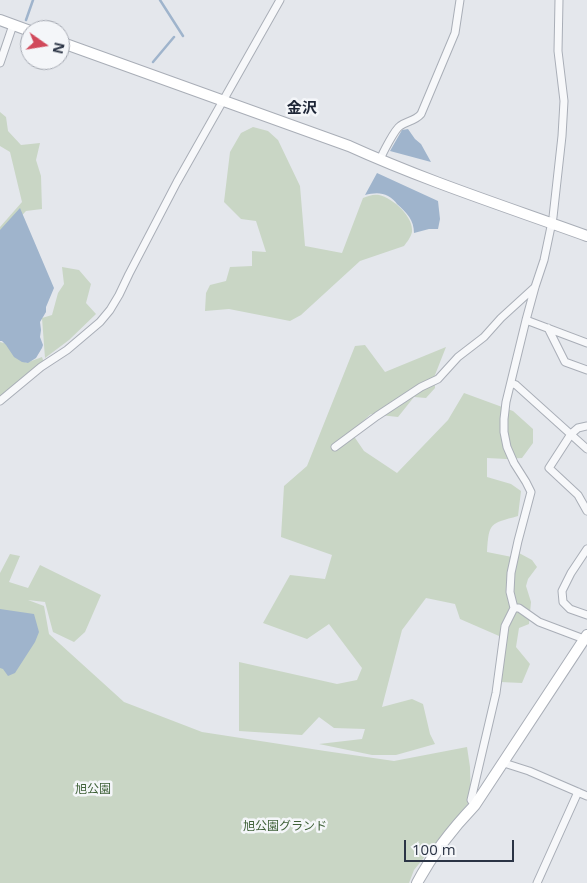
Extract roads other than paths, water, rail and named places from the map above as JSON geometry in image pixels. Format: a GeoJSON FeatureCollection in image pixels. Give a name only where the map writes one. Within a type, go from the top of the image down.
{"type":"FeatureCollection","features":[{"type":"Feature","properties":{"kind":"street"},"geometry":{"type":"LineString","coordinates":[[0,401],[67,350],[100,322],[110,310],[120,295],[177,182],[280,0]]}},
{"type":"Feature","properties":{"kind":"street"},"geometry":{"type":"LineString","coordinates":[[382,161],[382,154],[397,128],[402,124],[417,119],[421,114],[454,33],[460,0]]}},
{"type":"Feature","properties":{"kind":"street"},"geometry":{"type":"LineString","coordinates":[[475,805],[471,800],[472,793],[480,767],[496,693],[505,626],[514,608],[510,592],[511,573],[531,492],[507,447],[504,432],[506,402],[552,223],[564,102],[558,51],[559,0]]}},
{"type":"Feature","properties":{"kind":"street"},"geometry":{"type":"LineString","coordinates":[[0,20],[20,27]]}},
{"type":"Feature","properties":{"kind":"street"},"geometry":{"type":"LineString","coordinates":[[0,63],[13,25]]}},
{"type":"Feature","properties":{"kind":"street"},"geometry":{"type":"LineString","coordinates":[[70,46],[349,146],[382,161],[448,186],[587,236]]}},
{"type":"Feature","properties":{"kind":"street"},"geometry":{"type":"LineString","coordinates":[[335,447],[420,387],[438,379],[458,357],[484,337],[501,318],[535,287]]}},
{"type":"Feature","properties":{"kind":"street"},"geometry":{"type":"LineString","coordinates":[[526,320],[587,343]]}},
{"type":"Feature","properties":{"kind":"street"},"geometry":{"type":"LineString","coordinates":[[548,328],[565,362],[587,370]]}},
{"type":"Feature","properties":{"kind":"street"},"geometry":{"type":"LineString","coordinates":[[511,383],[516,385],[587,449]]}},
{"type":"Feature","properties":{"kind":"street"},"geometry":{"type":"LineString","coordinates":[[587,426],[578,428],[571,434],[549,468],[578,495],[587,511]]}},
{"type":"Feature","properties":{"kind":"street"},"geometry":{"type":"LineString","coordinates":[[587,549],[562,591],[563,602],[570,609],[587,615]]}},
{"type":"Feature","properties":{"kind":"street"},"geometry":{"type":"LineString","coordinates":[[417,883],[426,868],[462,819],[475,805],[504,763],[586,637],[540,622],[519,608],[514,608]]}},
{"type":"Feature","properties":{"kind":"street"},"geometry":{"type":"LineString","coordinates":[[504,763],[529,770],[587,796]]}},
{"type":"Feature","properties":{"kind":"street"},"geometry":{"type":"LineString","coordinates":[[537,883],[578,792]]}},
{"type":"Feature","properties":{"kind":"water"},"geometry":{"type":"Polygon","coordinates":[[[408,129],[421,144],[431,162],[390,151],[402,130],[408,129]]]}},
{"type":"Feature","properties":{"kind":"water"},"geometry":{"type":"Polygon","coordinates":[[[377,173],[438,201],[440,219],[438,229],[414,233],[413,224],[409,217],[392,199],[380,193],[365,195],[377,173]]]}},
{"type":"Feature","properties":{"kind":"water"},"geometry":{"type":"Polygon","coordinates":[[[20,208],[54,288],[46,307],[46,312],[40,322],[42,348],[36,358],[28,363],[14,357],[6,345],[0,341],[0,230],[20,208]]]}},
{"type":"Feature","properties":{"kind":"water"},"geometry":{"type":"Polygon","coordinates":[[[0,609],[34,614],[39,632],[35,642],[15,673],[8,676],[0,668],[0,609]]]}},
{"type":"Feature","properties":{"kind":"waterway"},"geometry":{"type":"LineString","coordinates":[[26,20],[33,0]]}},
{"type":"Feature","properties":{"kind":"waterway"},"geometry":{"type":"LineString","coordinates":[[160,0],[183,36]]}},
{"type":"Feature","properties":{"kind":"waterway"},"geometry":{"type":"LineString","coordinates":[[153,62],[174,37]]}},
{"type":"Feature","properties":{"kind":"district","name":"金沢"},"geometry":{"type":"Point","coordinates":[302,109]}},
{"type":"Feature","properties":{"kind":"park label","name":"旭公園"},"geometry":{"type":"Point","coordinates":[93,790]}},
{"type":"Feature","properties":{"kind":"park label","name":"旭公園グランド"},"geometry":{"type":"Point","coordinates":[285,827]}}]}
